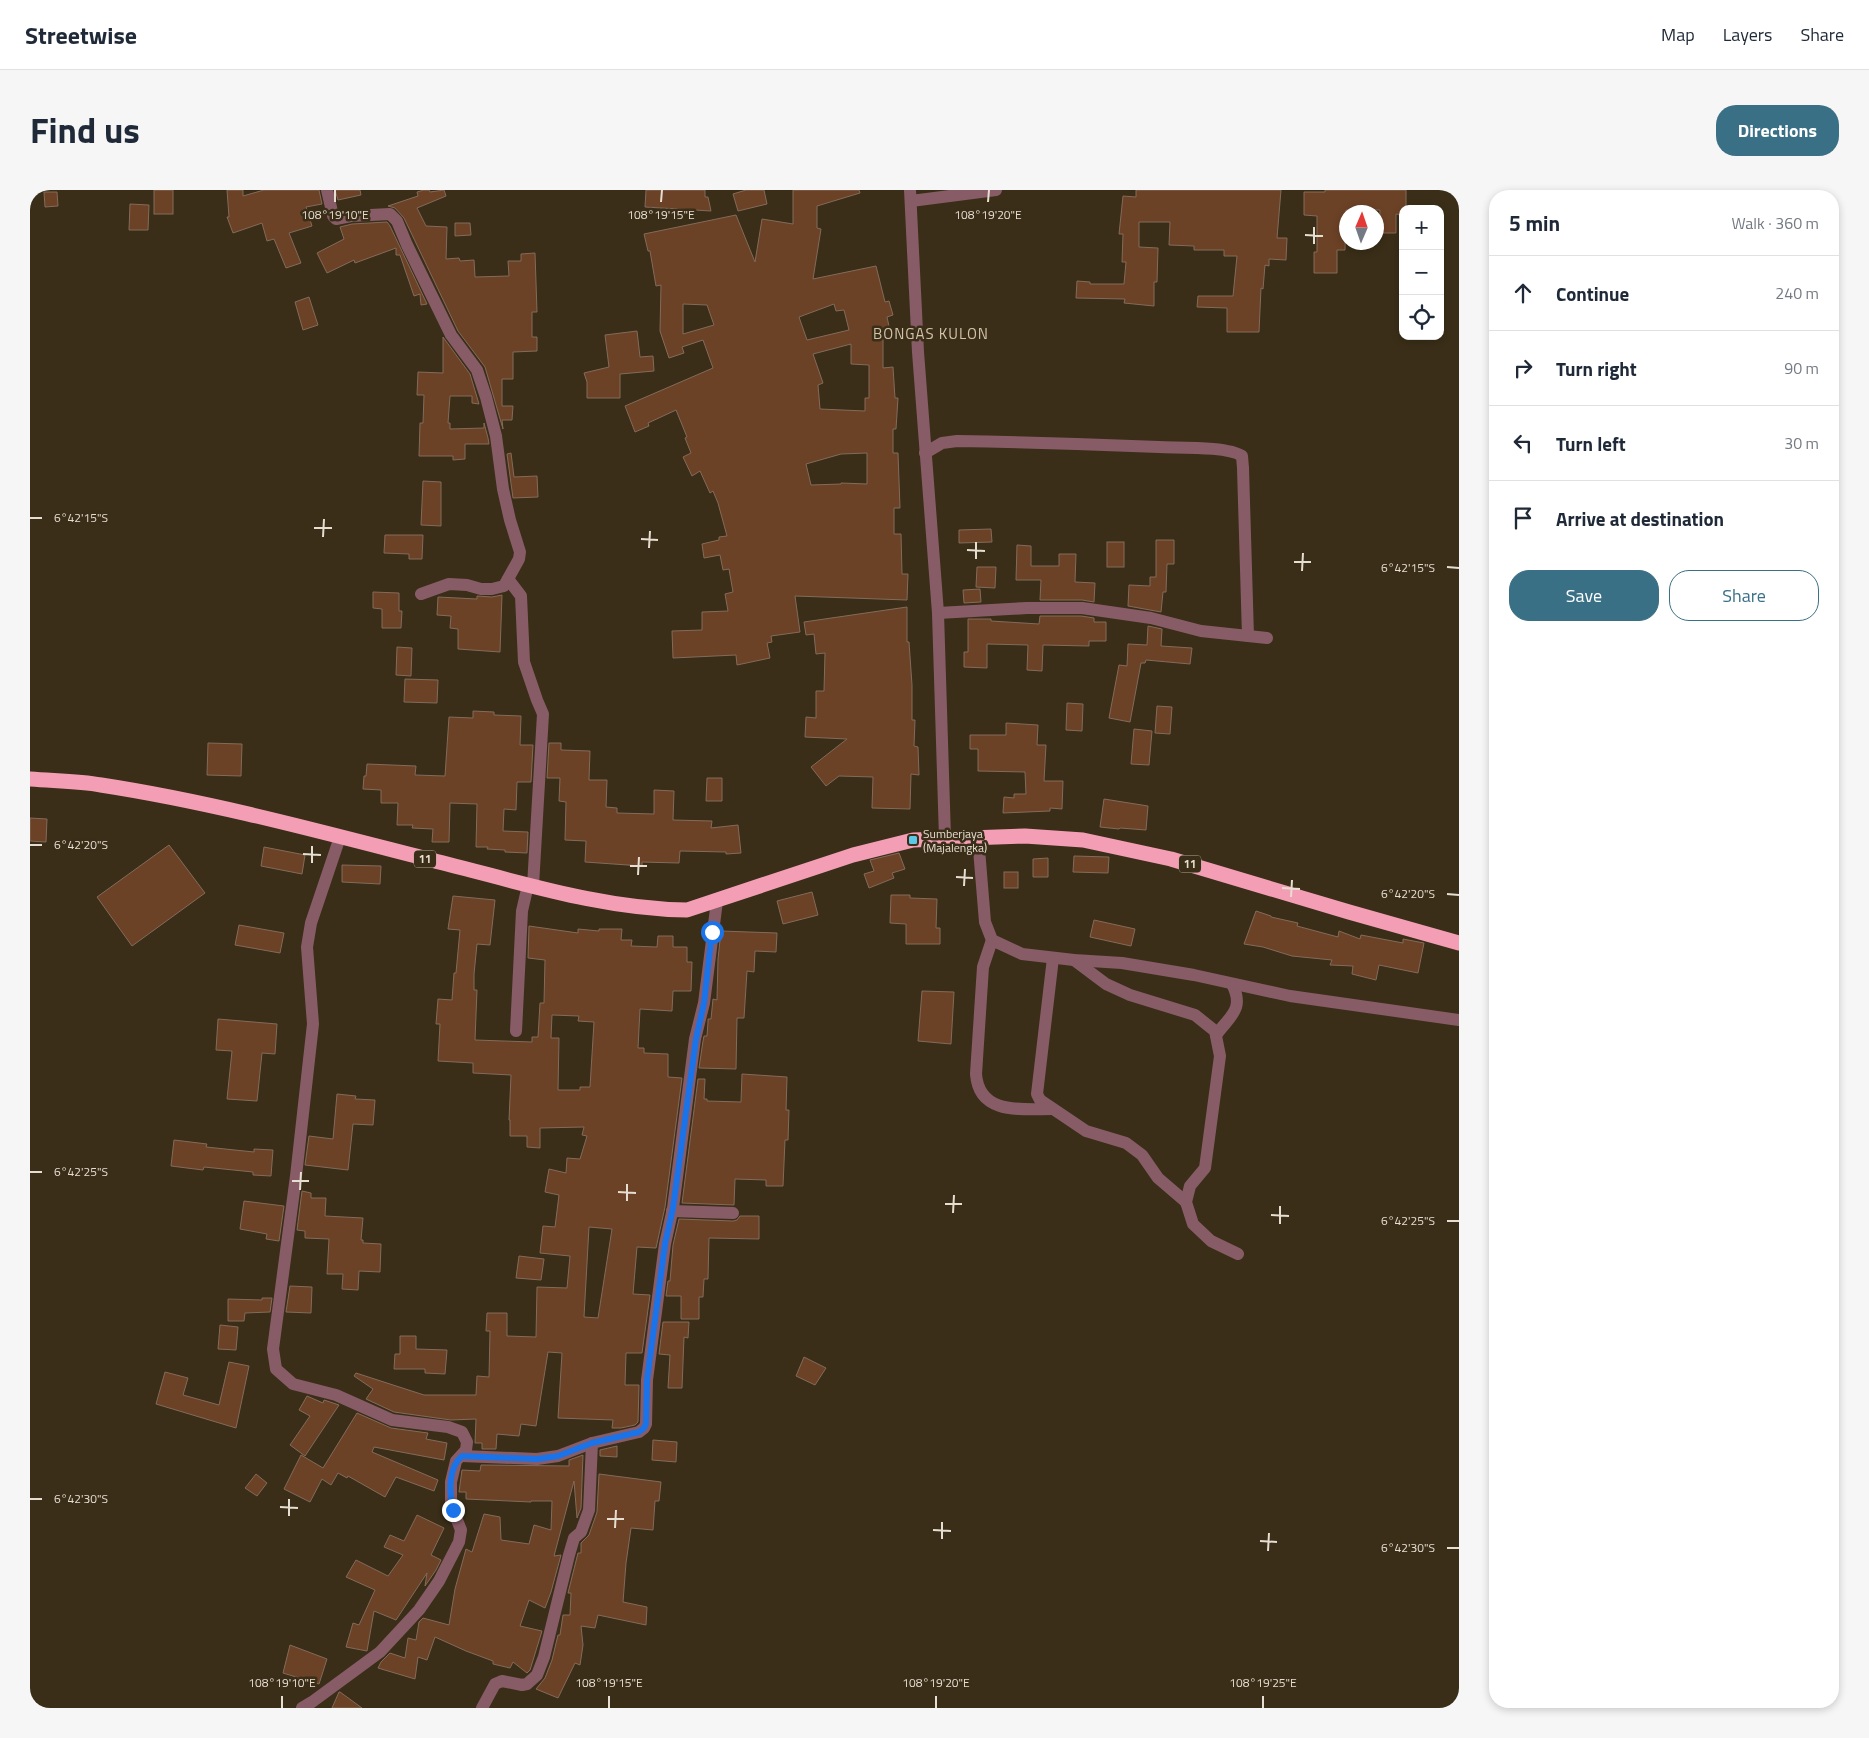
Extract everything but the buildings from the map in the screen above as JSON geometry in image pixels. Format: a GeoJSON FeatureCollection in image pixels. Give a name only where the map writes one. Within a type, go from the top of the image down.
{"type":"FeatureCollection","features":[{"type":"Feature","properties":{"kind":"highway","name":"11"},"geometry":{"type":"LineString","coordinates":[[30,779],[100,785],[215,807],[530,886],[620,905],[658,910],[687,910],[853,855],[913,840],[1025,836],[1063,838],[1171,859],[1459,943]]}},
{"type":"Feature","properties":{"kind":"street"},"geometry":{"type":"LineString","coordinates":[[327,190],[333,216],[336,219],[351,216],[392,215],[397,221],[451,335],[477,370],[496,436],[503,489],[520,552],[520,559],[504,586],[492,590],[449,584],[421,594]]}},
{"type":"Feature","properties":{"kind":"street"},"geometry":{"type":"LineString","coordinates":[[945,838],[938,612],[925,453],[911,196],[996,190]]}},
{"type":"Feature","properties":{"kind":"street"},"geometry":{"type":"LineString","coordinates":[[925,453],[942,442],[957,441],[1124,444],[1236,452],[1242,456],[1243,468],[1248,636]]}},
{"type":"Feature","properties":{"kind":"street"},"geometry":{"type":"LineString","coordinates":[[508,579],[521,596],[524,662],[537,700],[544,714],[530,886],[522,911],[516,1031]]}},
{"type":"Feature","properties":{"kind":"street"},"geometry":{"type":"LineString","coordinates":[[938,612],[1027,608],[1082,608],[1150,618],[1201,631],[1268,638]]}},
{"type":"Feature","properties":{"kind":"street"},"geometry":{"type":"LineString","coordinates":[[302,1708],[380,1652],[419,1610],[439,1581],[459,1542],[461,1530],[451,1505],[451,1482],[456,1461],[466,1450],[467,1442],[462,1432],[448,1427],[392,1420],[336,1395],[294,1384],[276,1369],[273,1349],[296,1176],[313,1024],[307,947],[311,923],[340,837]]}},
{"type":"Feature","properties":{"kind":"street"},"geometry":{"type":"LineString","coordinates":[[978,837],[985,922],[992,940],[983,967],[976,1074],[977,1087],[991,1104],[1000,1107],[1052,1109]]}},
{"type":"Feature","properties":{"kind":"street"},"geometry":{"type":"LineString","coordinates":[[462,1456],[537,1459],[558,1456],[592,1443],[636,1433],[644,1428],[646,1424],[647,1380],[665,1244],[672,1211],[696,1039],[704,1003],[717,901]]}},
{"type":"Feature","properties":{"kind":"street"},"geometry":{"type":"LineString","coordinates":[[992,940],[1022,954],[1122,963],[1194,975],[1290,996],[1459,1020]]}},
{"type":"Feature","properties":{"kind":"street"},"geometry":{"type":"LineString","coordinates":[[1053,958],[1037,1094],[1040,1100],[1086,1131],[1126,1143],[1142,1155],[1158,1178],[1186,1202]]}},
{"type":"Feature","properties":{"kind":"street"},"geometry":{"type":"LineString","coordinates":[[1074,960],[1106,984],[1130,995],[1195,1015],[1215,1031],[1220,1056],[1206,1168],[1190,1186],[1186,1202],[1193,1224],[1211,1241],[1238,1254]]}},
{"type":"Feature","properties":{"kind":"street"},"geometry":{"type":"LineString","coordinates":[[1216,1035],[1232,1017],[1237,1004],[1237,995],[1232,984]]}},
{"type":"Feature","properties":{"kind":"street"},"geometry":{"type":"LineString","coordinates":[[672,1211],[733,1214]]}},
{"type":"Feature","properties":{"kind":"street"},"geometry":{"type":"LineString","coordinates":[[482,1708],[494,1684],[502,1681],[522,1685],[527,1684],[537,1675],[544,1657],[574,1538],[581,1532],[587,1518],[591,1481],[592,1443]]}},
{"type":"Feature","properties":{"kind":"place","name":"Sumberjaya (Majalengka)"},"geometry":{"type":"Point","coordinates":[913,840]}},
{"type":"Feature","properties":{"kind":"district","name":"BONGAS KULON"},"geometry":{"type":"Point","coordinates":[931,333]}},
{"type":"Feature","properties":{"kind":"route"},"geometry":{"type":"LineString","coordinates":[[453,1510],[451,1505],[451,1482],[456,1461],[462,1456],[537,1459],[558,1456],[592,1443],[642,1431],[646,1424],[647,1380],[665,1244],[673,1208],[696,1039],[704,1003],[712,932]]}}]}
